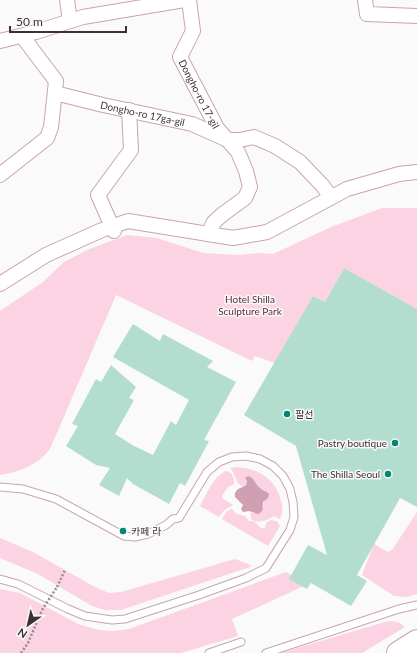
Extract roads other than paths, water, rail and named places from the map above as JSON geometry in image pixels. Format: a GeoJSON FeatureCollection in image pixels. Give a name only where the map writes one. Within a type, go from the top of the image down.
{"type":"FeatureCollection","features":[{"type":"Feature","properties":{"kind":"main road"},"geometry":{"type":"LineString","coordinates":[[398,653],[417,641]]}},
{"type":"Feature","properties":{"kind":"street"},"geometry":{"type":"LineString","coordinates":[[67,0],[70,21]]}},
{"type":"Feature","properties":{"kind":"street"},"geometry":{"type":"LineString","coordinates":[[0,41],[36,32],[83,17],[184,0]]}},
{"type":"Feature","properties":{"kind":"street","name":"Dongho-ro 17-gil"},"geometry":{"type":"LineString","coordinates":[[190,0],[193,31],[180,57],[217,128],[238,152],[246,171],[250,187],[245,198],[214,222],[208,234]]}},
{"type":"Feature","properties":{"kind":"street"},"geometry":{"type":"LineString","coordinates":[[366,0],[367,14],[417,16]]}},
{"type":"Feature","properties":{"kind":"street"},"geometry":{"type":"LineString","coordinates":[[0,175],[47,138],[51,127],[56,81],[22,36]]}},
{"type":"Feature","properties":{"kind":"street","name":"Dongho-ro 17ga-gil"},"geometry":{"type":"LineString","coordinates":[[55,92],[104,105],[192,124],[228,140]]}},
{"type":"Feature","properties":{"kind":"street"},"geometry":{"type":"LineString","coordinates":[[113,229],[98,195],[131,150],[129,110]]}},
{"type":"Feature","properties":{"kind":"street"},"geometry":{"type":"LineString","coordinates":[[228,140],[254,137],[275,146],[300,162],[322,185],[331,198]]}},
{"type":"Feature","properties":{"kind":"street"},"geometry":{"type":"LineString","coordinates":[[0,284],[46,255],[113,229],[128,221],[233,238],[267,232],[347,189],[399,174],[417,172]]}},
{"type":"Feature","properties":{"kind":"lane"},"geometry":{"type":"LineString","coordinates":[[0,487],[23,489],[51,498],[74,508],[124,536],[135,537],[156,531],[166,526],[173,519],[180,518],[207,472],[219,462],[232,457],[246,456],[260,459],[274,466],[284,476],[290,489],[294,517],[290,530],[266,568],[246,578],[199,596],[126,619],[112,620],[85,616],[68,610],[18,584],[0,579]]}},
{"type":"Feature","properties":{"kind":"lane"},"geometry":{"type":"LineString","coordinates":[[266,653],[399,609],[417,605]]}},
{"type":"Feature","properties":{"kind":"lane"},"geometry":{"type":"LineString","coordinates":[[209,653],[241,642]]}},
{"type":"Feature","properties":{"kind":"place","name":"팔선"},"geometry":{"type":"Point","coordinates":[287,414]}},
{"type":"Feature","properties":{"kind":"place","name":"Pastry boutique"},"geometry":{"type":"Point","coordinates":[395,443]}},
{"type":"Feature","properties":{"kind":"place","name":"The Shilla Seoul"},"geometry":{"type":"Point","coordinates":[388,474]}},
{"type":"Feature","properties":{"kind":"place","name":"카페 라"},"geometry":{"type":"Point","coordinates":[123,531]}},
{"type":"Feature","properties":{"kind":"park label","name":"Hotel Shilla Sculpture Park"},"geometry":{"type":"Point","coordinates":[250,304]}}]}
